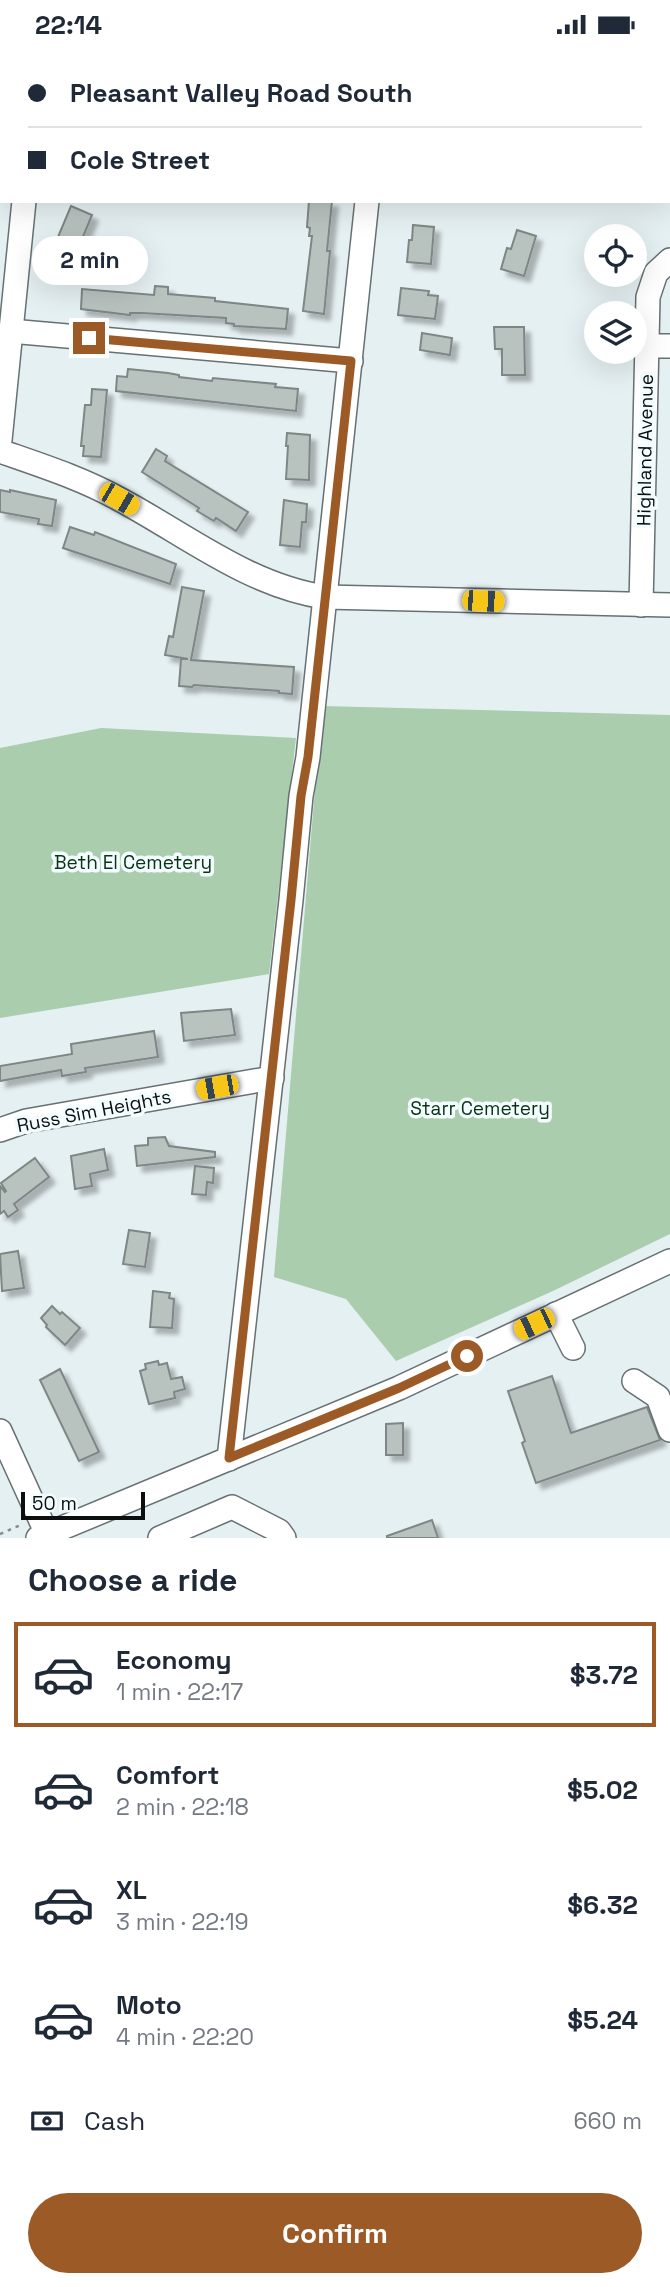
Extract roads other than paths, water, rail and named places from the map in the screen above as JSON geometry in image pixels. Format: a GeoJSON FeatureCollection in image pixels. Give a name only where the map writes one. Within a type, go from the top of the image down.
{"type":"FeatureCollection","features":[{"type":"Feature","properties":{"kind":"street"},"geometry":{"type":"LineString","coordinates":[[0,440],[24,203]]}},
{"type":"Feature","properties":{"kind":"street"},"geometry":{"type":"LineString","coordinates":[[229,1458],[367,203]]}},
{"type":"Feature","properties":{"kind":"street","name":"Highland Avenue"},"geometry":{"type":"LineString","coordinates":[[641,605],[659,346],[648,297],[656,273],[670,260]]}},
{"type":"Feature","properties":{"kind":"street"},"geometry":{"type":"LineString","coordinates":[[10,331],[351,361]]}},
{"type":"Feature","properties":{"kind":"street"},"geometry":{"type":"LineString","coordinates":[[0,451],[88,484],[230,563],[302,594],[325,597],[670,605]]}},
{"type":"Feature","properties":{"kind":"street","name":"Russ Sim Heights"},"geometry":{"type":"LineString","coordinates":[[0,1130],[26,1121],[272,1078]]}},
{"type":"Feature","properties":{"kind":"street"},"geometry":{"type":"LineString","coordinates":[[0,1431],[42,1536],[399,1388],[670,1261]]}},
{"type":"Feature","properties":{"kind":"street"},"geometry":{"type":"LineString","coordinates":[[556,1314],[573,1348]]}},
{"type":"Feature","properties":{"kind":"street"},"geometry":{"type":"LineString","coordinates":[[634,1381],[658,1397],[670,1430]]}},
{"type":"Feature","properties":{"kind":"street"},"geometry":{"type":"LineString","coordinates":[[160,1538],[233,1507],[279,1531],[284,1538]]}},
{"type":"Feature","properties":{"kind":"park label","name":"Beth El Cemetery"},"geometry":{"type":"Point","coordinates":[133,862]}},
{"type":"Feature","properties":{"kind":"park label","name":"Starr Cemetery"},"geometry":{"type":"Point","coordinates":[480,1108]}}]}
